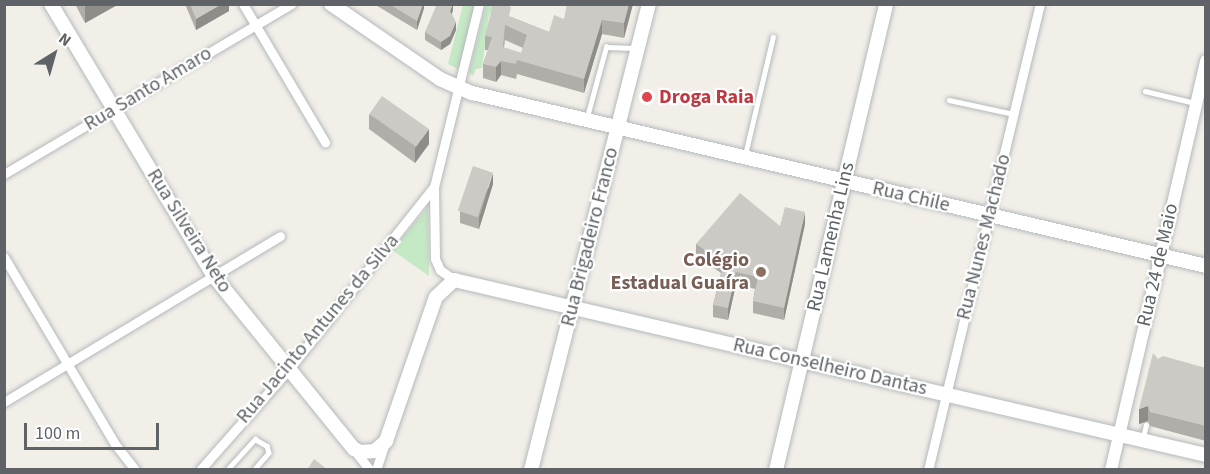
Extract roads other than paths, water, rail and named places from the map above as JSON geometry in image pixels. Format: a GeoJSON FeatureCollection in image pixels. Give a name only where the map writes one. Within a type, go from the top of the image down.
{"type":"FeatureCollection","features":[{"type":"Feature","properties":{"kind":"main road","name":"Rua Silveira Neto"},"geometry":{"type":"LineString","coordinates":[[51,4],[213,275],[354,449]]}},
{"type":"Feature","properties":{"kind":"main road","name":"Rua Chile"},"geometry":{"type":"LineString","coordinates":[[331,4],[459,88],[617,128],[1206,266]]}},
{"type":"Feature","properties":{"kind":"main road","name":"Rua Brigadeiro Franco"},"geometry":{"type":"LineString","coordinates":[[531,470],[648,4]]}},
{"type":"Feature","properties":{"kind":"main road","name":"Rua Lamenha Lins"},"geometry":{"type":"LineString","coordinates":[[776,470],[886,4]]}},
{"type":"Feature","properties":{"kind":"main road","name":"Rua Conselheiro Dantas"},"geometry":{"type":"LineString","coordinates":[[454,280],[1206,455]]}},
{"type":"Feature","properties":{"kind":"main road"},"geometry":{"type":"LineString","coordinates":[[354,449],[375,451],[386,441],[436,297],[454,280]]}},
{"type":"Feature","properties":{"kind":"street"},"geometry":{"type":"LineString","coordinates":[[243,4],[325,142]]}},
{"type":"Feature","properties":{"kind":"street","name":"Rua Santo Amaro"},"geometry":{"type":"LineString","coordinates":[[4,174],[291,4]]}},
{"type":"Feature","properties":{"kind":"street"},"geometry":{"type":"LineString","coordinates":[[454,280],[437,265],[434,188],[479,4]]}},
{"type":"Feature","properties":{"kind":"street","name":"Rua Nunes Machado"},"geometry":{"type":"LineString","coordinates":[[928,470],[1040,4]]}},
{"type":"Feature","properties":{"kind":"street","name":"Rua 24 de Maio"},"geometry":{"type":"LineString","coordinates":[[1111,470],[1141,357],[1161,255],[1206,61]]}},
{"type":"Feature","properties":{"kind":"street","name":"Rua Jacinto Antunes da Silva"},"geometry":{"type":"LineString","coordinates":[[200,470],[289,369],[434,188]]}},
{"type":"Feature","properties":{"kind":"street"},"geometry":{"type":"LineString","coordinates":[[4,402],[67,362],[280,236]]}},
{"type":"Feature","properties":{"kind":"street"},"geometry":{"type":"LineString","coordinates":[[4,257],[115,444],[135,470]]}},
{"type":"Feature","properties":{"kind":"street"},"geometry":{"type":"LineString","coordinates":[[376,470],[386,441]]}},
{"type":"Feature","properties":{"kind":"street","name":"Rua Silveira Neto"},"geometry":{"type":"LineString","coordinates":[[354,449],[370,470]]}},
{"type":"Feature","properties":{"kind":"lane"},"geometry":{"type":"LineString","coordinates":[[745,158],[772,37]]}},
{"type":"Feature","properties":{"kind":"lane"},"geometry":{"type":"LineString","coordinates":[[586,120],[606,47],[637,48]]}},
{"type":"Feature","properties":{"kind":"lane"},"geometry":{"type":"LineString","coordinates":[[1145,91],[1196,103]]}},
{"type":"Feature","properties":{"kind":"lane"},"geometry":{"type":"LineString","coordinates":[[950,100],[1014,114]]}},
{"type":"Feature","properties":{"kind":"lane"},"geometry":{"type":"LineString","coordinates":[[1143,440],[1146,425]]}},
{"type":"Feature","properties":{"kind":"lane"},"geometry":{"type":"LineString","coordinates":[[227,470],[255,439],[267,446],[269,453],[254,470]]}},
{"type":"Feature","properties":{"kind":"place","name":"Droga Raia"},"geometry":{"type":"Point","coordinates":[647,97]}},
{"type":"Feature","properties":{"kind":"place","name":"Colégio Estadual Guaíra"},"geometry":{"type":"Point","coordinates":[761,272]}}]}
